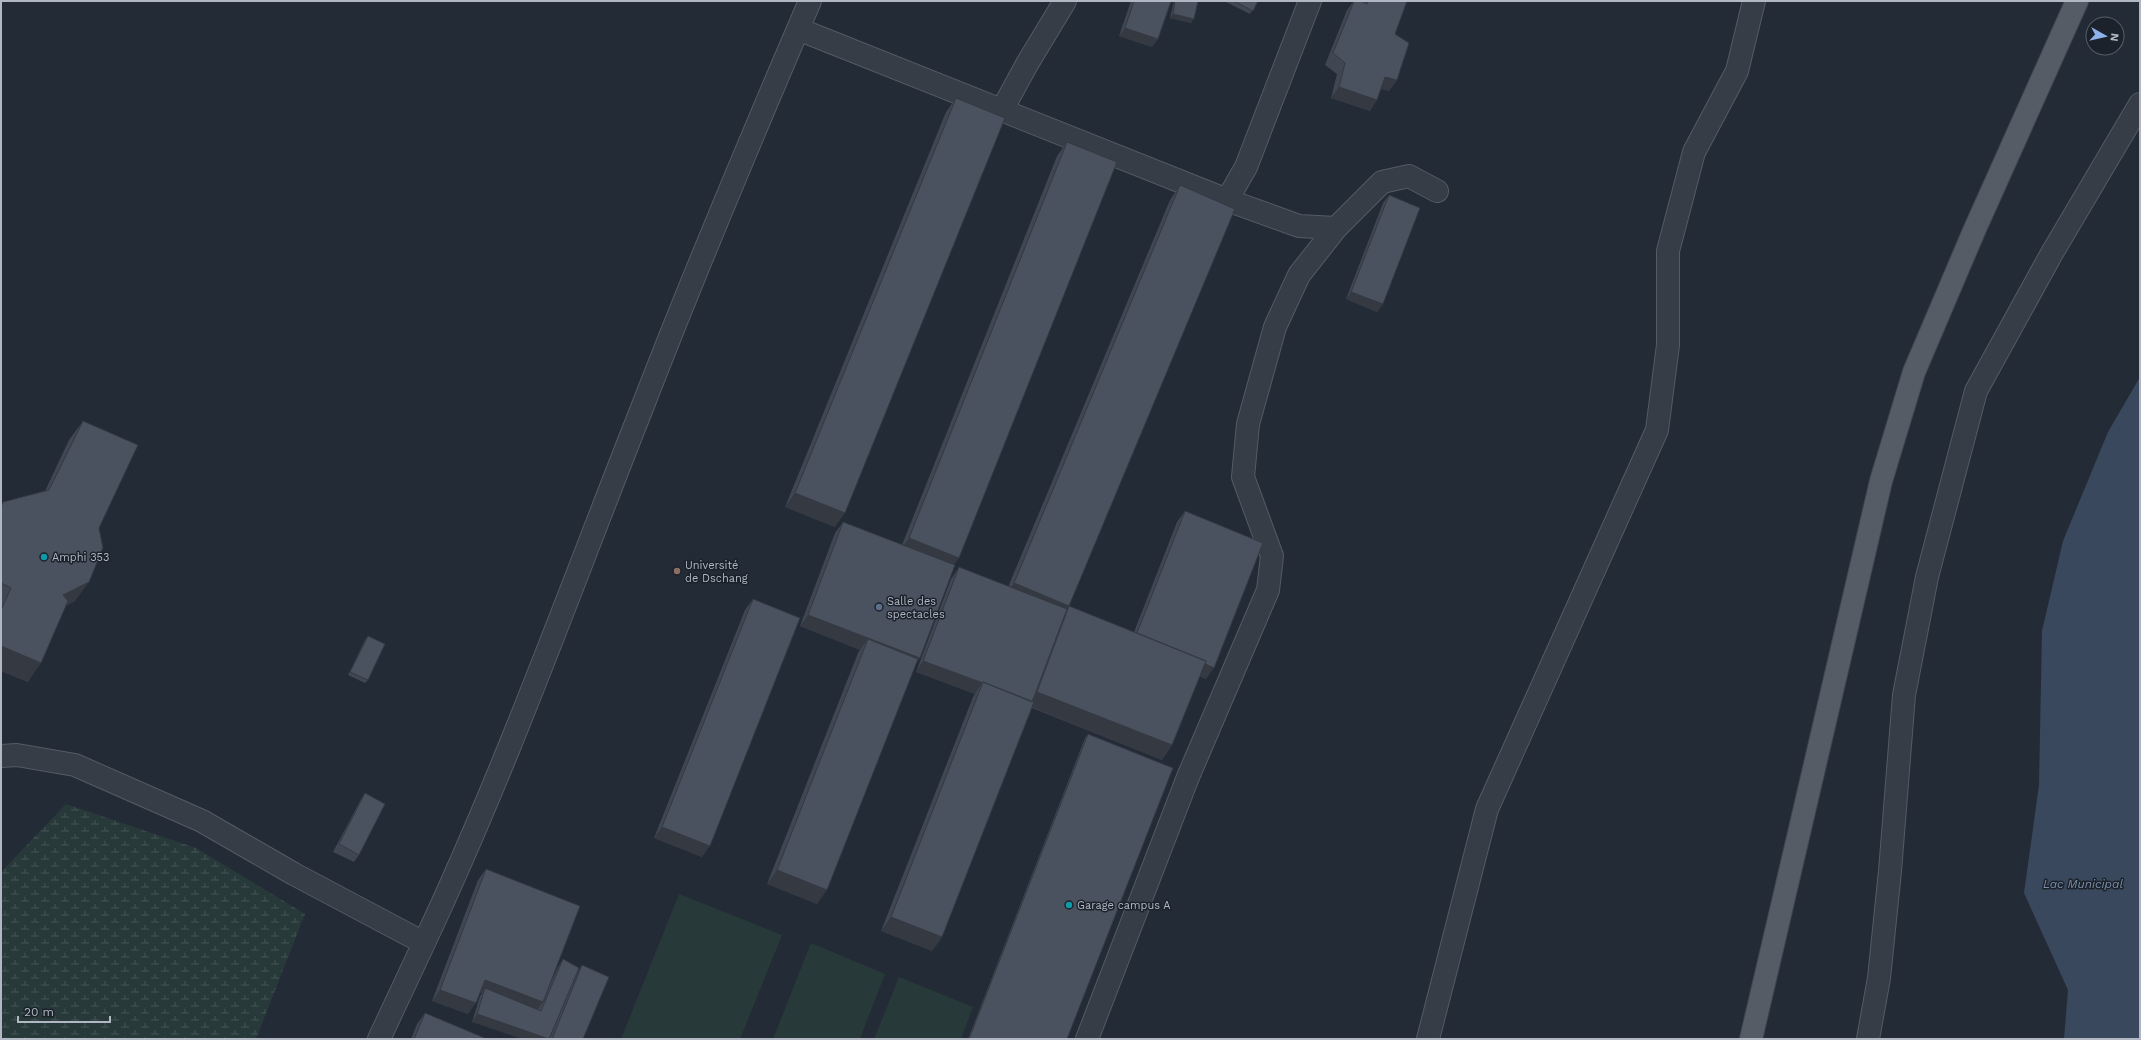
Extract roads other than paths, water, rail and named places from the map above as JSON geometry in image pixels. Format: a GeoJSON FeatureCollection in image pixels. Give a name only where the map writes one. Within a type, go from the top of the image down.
{"type":"FeatureCollection","features":[{"type":"Feature","properties":{"kind":"main road"},"geometry":{"type":"LineString","coordinates":[[1751,1039],[1881,481],[1914,372],[1974,231],[2077,1]]}},
{"type":"Feature","properties":{"kind":"street"},"geometry":{"type":"LineString","coordinates":[[379,1039],[455,877],[538,678],[642,408],[762,112],[810,1]]}},
{"type":"Feature","properties":{"kind":"street"},"geometry":{"type":"LineString","coordinates":[[1002,110],[1027,64],[1065,1]]}},
{"type":"Feature","properties":{"kind":"street"},"geometry":{"type":"LineString","coordinates":[[1227,200],[1246,167],[1310,1]]}},
{"type":"Feature","properties":{"kind":"street"},"geometry":{"type":"LineString","coordinates":[[1428,1039],[1488,809],[1658,430],[1668,345],[1668,251],[1694,152],[1737,70],[1754,1]]}},
{"type":"Feature","properties":{"kind":"street"},"geometry":{"type":"LineString","coordinates":[[798,29],[1227,200],[1299,226],[1336,228]]}},
{"type":"Feature","properties":{"kind":"street"},"geometry":{"type":"LineString","coordinates":[[1868,1039],[1879,978],[1890,871],[1904,695],[1928,577],[1976,391],[2052,253],[2140,104]]}},
{"type":"Feature","properties":{"kind":"street"},"geometry":{"type":"LineString","coordinates":[[1087,1039],[1188,776],[1268,590],[1272,556],[1243,477],[1248,424],[1278,320],[1299,275],[1336,228],[1382,182],[1408,176],[1437,192]]}},
{"type":"Feature","properties":{"kind":"street"},"geometry":{"type":"LineString","coordinates":[[1,756],[18,755],[76,765],[167,805],[202,821],[294,874],[424,943]]}},
{"type":"Feature","properties":{"kind":"water","name":"Lac Municipal"},"geometry":{"type":"Polygon","coordinates":[[[2140,377],[2140,1039],[2064,1039],[2068,990],[2024,893],[2039,785],[2042,631],[2063,541],[2108,432],[2140,377]]]}},
{"type":"Feature","properties":{"kind":"place","name":"Amphi 353"},"geometry":{"type":"Point","coordinates":[44,557]}},
{"type":"Feature","properties":{"kind":"place","name":"Université de Dschang"},"geometry":{"type":"Point","coordinates":[677,571]}},
{"type":"Feature","properties":{"kind":"place","name":"Salle des spectacles"},"geometry":{"type":"Point","coordinates":[879,607]}},
{"type":"Feature","properties":{"kind":"place","name":"Garage campus A"},"geometry":{"type":"Point","coordinates":[1069,905]}}]}
